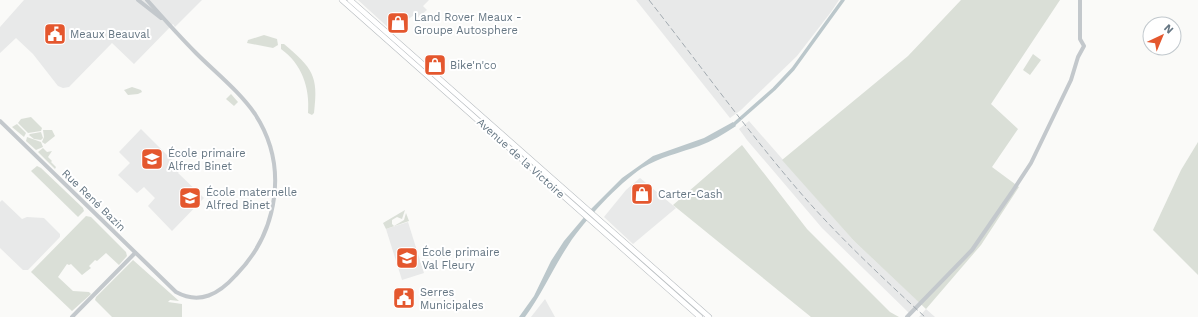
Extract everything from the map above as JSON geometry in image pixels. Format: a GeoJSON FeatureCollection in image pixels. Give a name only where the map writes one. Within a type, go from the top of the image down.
{"type":"FeatureCollection","features":[{"type":"Feature","properties":{"kind":"main road","name":"Avenue de la Victoire"},"geometry":{"type":"LineString","coordinates":[[342,0],[586,213],[709,317]]}},
{"type":"Feature","properties":{"kind":"main road","name":"Avenue de la Victoire"},"geometry":{"type":"LineString","coordinates":[[350,0],[586,213]]}},
{"type":"Feature","properties":{"kind":"main road","name":"Avenue de la Victoire"},"geometry":{"type":"LineString","coordinates":[[594,219],[700,317]]}},
{"type":"Feature","properties":{"kind":"street"},"geometry":{"type":"LineString","coordinates":[[141,0],[163,19]]}},
{"type":"Feature","properties":{"kind":"street"},"geometry":{"type":"LineString","coordinates":[[147,0],[163,19]]}},
{"type":"Feature","properties":{"kind":"street"},"geometry":{"type":"LineString","coordinates":[[908,317],[972,250],[1030,162],[1071,80],[1078,57],[1084,46],[1080,38],[1080,0]]}},
{"type":"Feature","properties":{"kind":"street","name":"Rue René Bazin"},"geometry":{"type":"LineString","coordinates":[[0,121],[176,292],[196,299],[208,297],[221,290],[251,258],[267,230],[274,200],[274,162],[264,131],[252,111],[163,19]]}},
{"type":"Feature","properties":{"kind":"street"},"geometry":{"type":"LineString","coordinates":[[72,317],[135,253]]}},
{"type":"Feature","properties":{"kind":"shaded area"},"geometry":{"type":"Polygon","coordinates":[[[24,0],[202,0],[175,27],[173,24],[134,64],[112,43],[69,87],[63,88],[58,86],[33,54],[16,38],[0,53],[0,27],[24,0]]]}},
{"type":"Feature","properties":{"kind":"shaded area"},"geometry":{"type":"Polygon","coordinates":[[[358,0],[429,0],[423,6],[427,10],[417,18],[414,15],[392,31],[358,0]]]}},
{"type":"Feature","properties":{"kind":"shaded area"},"geometry":{"type":"Polygon","coordinates":[[[636,0],[839,0],[797,56],[741,110],[730,118],[636,0]]]}},
{"type":"Feature","properties":{"kind":"shaded area"},"geometry":{"type":"Polygon","coordinates":[[[961,0],[1060,0],[991,104],[1018,129],[992,167],[1019,187],[981,245],[926,309],[854,241],[782,160],[908,56],[961,0]]]}},
{"type":"Feature","properties":{"kind":"shaded area"},"geometry":{"type":"Polygon","coordinates":[[[264,35],[277,39],[278,45],[273,48],[247,43],[248,40],[264,35]]]}},
{"type":"Feature","properties":{"kind":"shaded area"},"geometry":{"type":"Polygon","coordinates":[[[281,44],[284,44],[301,60],[311,73],[315,90],[314,113],[312,115],[308,113],[308,95],[303,77],[294,62],[281,49],[281,44]]]}},
{"type":"Feature","properties":{"kind":"shaded area"},"geometry":{"type":"Polygon","coordinates":[[[1033,54],[1041,60],[1030,75],[1023,70],[1033,54]]]}},
{"type":"Feature","properties":{"kind":"shaded area"},"geometry":{"type":"Polygon","coordinates":[[[425,69],[517,149],[515,151],[424,71],[425,69]]]}},
{"type":"Feature","properties":{"kind":"shaded area"},"geometry":{"type":"Polygon","coordinates":[[[132,87],[141,90],[142,92],[128,95],[124,90],[132,87]]]}},
{"type":"Feature","properties":{"kind":"shaded area"},"geometry":{"type":"Polygon","coordinates":[[[231,94],[238,102],[234,106],[226,99],[231,94]]]}},
{"type":"Feature","properties":{"kind":"shaded area"},"geometry":{"type":"Polygon","coordinates":[[[31,117],[42,128],[41,131],[28,133],[18,123],[21,119],[31,117]]]}},
{"type":"Feature","properties":{"kind":"shaded area"},"geometry":{"type":"Polygon","coordinates":[[[749,121],[854,241],[919,302],[909,313],[822,228],[747,140],[739,129],[749,121]]]}},
{"type":"Feature","properties":{"kind":"shaded area"},"geometry":{"type":"Polygon","coordinates":[[[733,122],[736,126],[709,142],[649,164],[623,183],[602,203],[576,234],[525,317],[519,317],[534,296],[551,261],[564,241],[591,209],[622,178],[653,156],[704,138],[733,122]]]}},
{"type":"Feature","properties":{"kind":"shaded area"},"geometry":{"type":"Polygon","coordinates":[[[17,124],[26,133],[24,137],[12,127],[17,124]]]}},
{"type":"Feature","properties":{"kind":"shaded area"},"geometry":{"type":"Polygon","coordinates":[[[141,129],[181,169],[178,173],[204,198],[172,231],[148,206],[155,198],[144,187],[137,193],[118,175],[130,163],[119,152],[141,129]]]}},
{"type":"Feature","properties":{"kind":"shaded area"},"geometry":{"type":"Polygon","coordinates":[[[43,130],[52,130],[55,136],[45,144],[42,142],[44,137],[43,130]]]}},
{"type":"Feature","properties":{"kind":"shaded area"},"geometry":{"type":"Polygon","coordinates":[[[41,132],[43,138],[41,140],[34,139],[29,135],[30,134],[41,132]]]}},
{"type":"Feature","properties":{"kind":"shaded area"},"geometry":{"type":"Polygon","coordinates":[[[27,137],[41,142],[43,147],[36,150],[26,141],[27,137]]]}},
{"type":"Feature","properties":{"kind":"shaded area"},"geometry":{"type":"Polygon","coordinates":[[[1198,142],[1198,275],[1153,230],[1181,170],[1198,142]]]}},
{"type":"Feature","properties":{"kind":"shaded area"},"geometry":{"type":"Polygon","coordinates":[[[742,145],[807,229],[890,312],[899,317],[811,317],[673,205],[742,145]]]}},
{"type":"Feature","properties":{"kind":"shaded area"},"geometry":{"type":"Polygon","coordinates":[[[43,148],[47,152],[52,151],[48,157],[56,167],[55,169],[38,152],[43,148]]]}},
{"type":"Feature","properties":{"kind":"shaded area"},"geometry":{"type":"Polygon","coordinates":[[[521,153],[619,240],[520,155],[521,153]]]}},
{"type":"Feature","properties":{"kind":"shaded area"},"geometry":{"type":"Polygon","coordinates":[[[37,166],[41,168],[83,208],[84,211],[78,217],[31,171],[37,166]]]}},
{"type":"Feature","properties":{"kind":"shaded area"},"geometry":{"type":"Polygon","coordinates":[[[640,178],[676,208],[633,244],[604,217],[626,190],[640,178]]]}},
{"type":"Feature","properties":{"kind":"shaded area"},"geometry":{"type":"Polygon","coordinates":[[[2,200],[22,219],[27,217],[44,218],[60,234],[60,237],[28,270],[23,270],[0,248],[0,202],[2,200]]]}},
{"type":"Feature","properties":{"kind":"shaded area"},"geometry":{"type":"Polygon","coordinates":[[[405,210],[402,219],[397,217],[392,220],[392,224],[394,226],[404,220],[406,213],[409,221],[386,229],[383,223],[405,210]]]}},
{"type":"Feature","properties":{"kind":"shaded area"},"geometry":{"type":"Polygon","coordinates":[[[86,216],[91,217],[126,252],[127,256],[119,265],[106,253],[97,261],[95,260],[89,266],[91,268],[82,275],[71,264],[67,264],[58,277],[73,291],[89,292],[91,294],[72,311],[31,272],[86,216]]]}},
{"type":"Feature","properties":{"kind":"shaded area","name":"École primaire Val Fleury"},"geometry":{"type":"Polygon","coordinates":[[[408,222],[424,273],[402,280],[386,229],[408,222]]]}},
{"type":"Feature","properties":{"kind":"shaded area"},"geometry":{"type":"Polygon","coordinates":[[[627,247],[698,310],[697,312],[625,249],[627,247]]]}},
{"type":"Feature","properties":{"kind":"shaded area"},"geometry":{"type":"Polygon","coordinates":[[[133,260],[179,301],[170,300],[168,302],[182,304],[182,317],[112,317],[95,300],[96,297],[133,260]]]}},
{"type":"Feature","properties":{"kind":"shaded area"},"geometry":{"type":"Polygon","coordinates":[[[545,299],[555,317],[531,317],[545,299]]]}},
{"type":"Feature","properties":{"kind":"shaded area"},"geometry":{"type":"Polygon","coordinates":[[[926,309],[935,317],[919,317],[926,309]]]}},
{"type":"Feature","properties":{"kind":"waterway"},"geometry":{"type":"LineString","coordinates":[[732,126],[774,89],[793,69],[843,0]]}},
{"type":"Feature","properties":{"kind":"railway"},"geometry":{"type":"LineString","coordinates":[[649,0],[745,125],[805,198],[848,244],[925,317]]}},
{"type":"Feature","properties":{"kind":"place","name":"Land Rover Meaux - Groupe Autosphere"},"geometry":{"type":"Point","coordinates":[398,23]}},
{"type":"Feature","properties":{"kind":"place","name":"Meaux Beauval"},"geometry":{"type":"Point","coordinates":[55,34]}},
{"type":"Feature","properties":{"kind":"place","name":"Bike'n'co"},"geometry":{"type":"Point","coordinates":[435,65]}},
{"type":"Feature","properties":{"kind":"place","name":"École primaire Alfred Binet"},"geometry":{"type":"Point","coordinates":[152,159]}},
{"type":"Feature","properties":{"kind":"place","name":"Carter-Cash"},"geometry":{"type":"Point","coordinates":[642,194]}},
{"type":"Feature","properties":{"kind":"place","name":"École maternelle Alfred Binet"},"geometry":{"type":"Point","coordinates":[190,198]}},
{"type":"Feature","properties":{"kind":"place","name":"École primaire Val Fleury"},"geometry":{"type":"Point","coordinates":[407,258]}},
{"type":"Feature","properties":{"kind":"place","name":"Serres Municipales"},"geometry":{"type":"Point","coordinates":[404,298]}}]}
